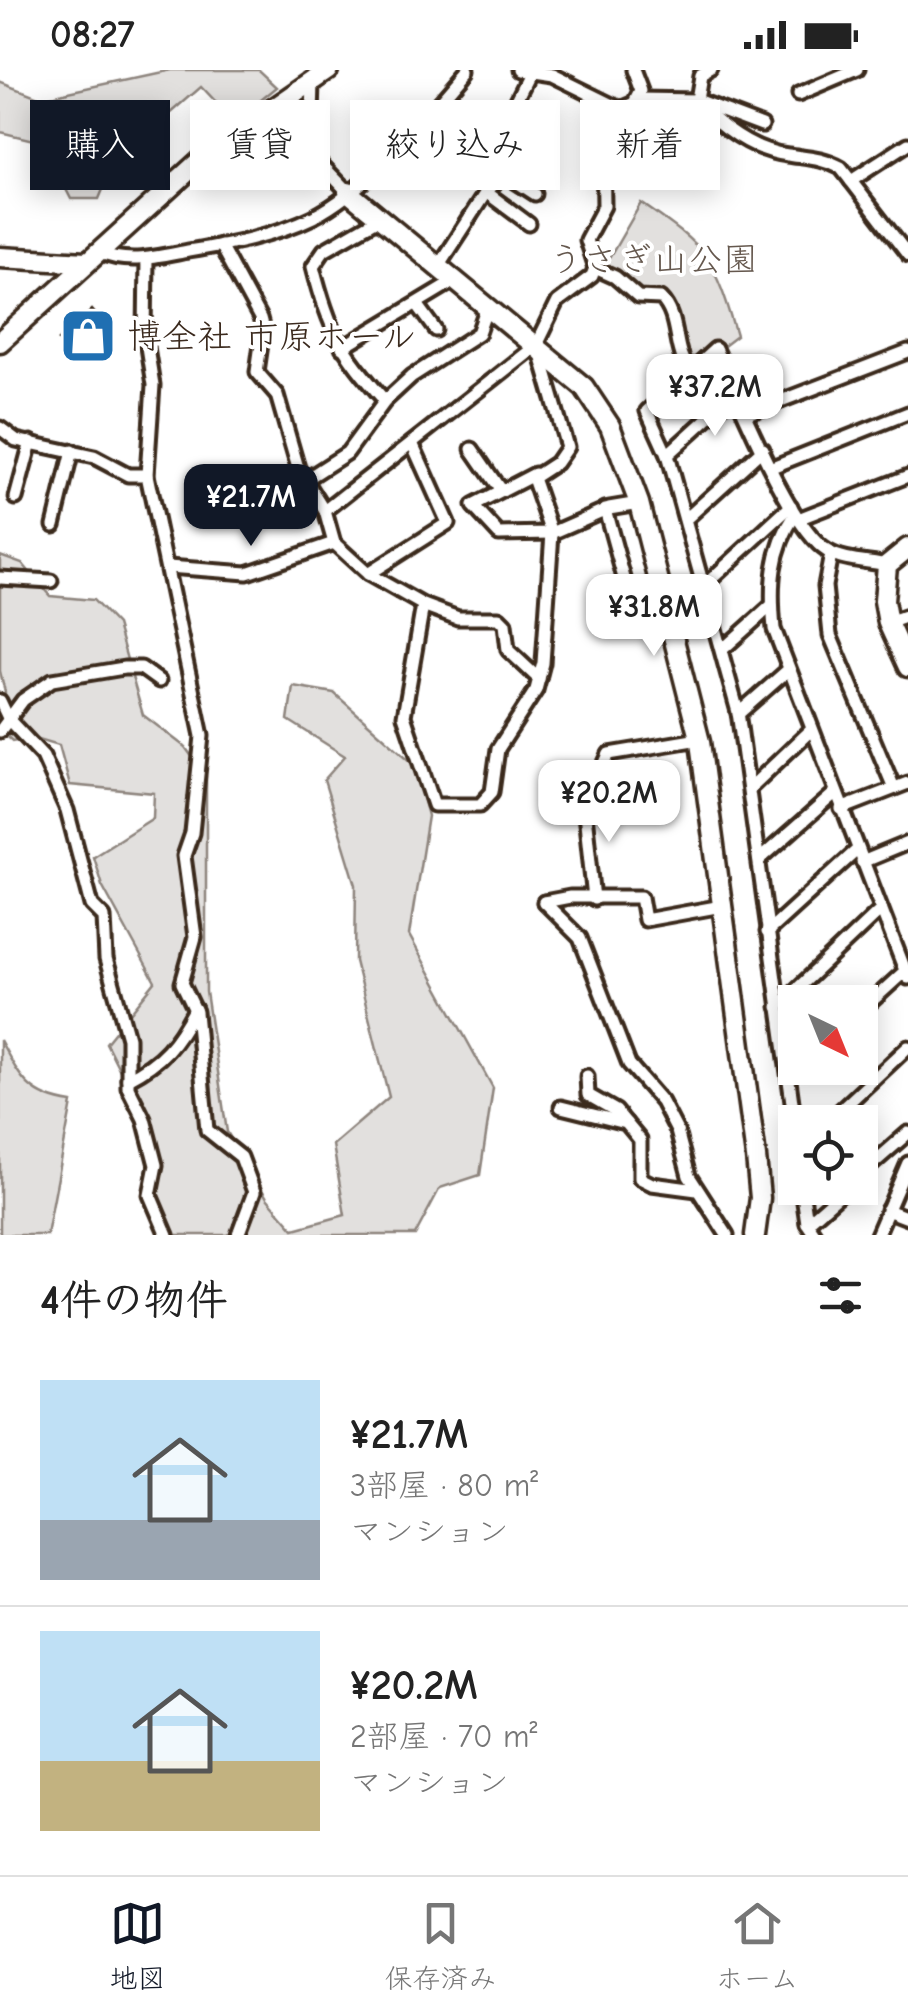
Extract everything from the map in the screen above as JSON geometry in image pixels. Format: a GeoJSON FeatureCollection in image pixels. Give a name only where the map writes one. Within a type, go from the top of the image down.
{"type":"FeatureCollection","features":[{"type":"Feature","properties":{"kind":"street"},"geometry":{"type":"LineString","coordinates":[[281,100],[329,70]]}},
{"type":"Feature","properties":{"kind":"street"},"geometry":{"type":"LineString","coordinates":[[441,100],[468,70]]}},
{"type":"Feature","properties":{"kind":"street"},"geometry":{"type":"LineString","coordinates":[[633,70],[641,91],[636,100]]}},
{"type":"Feature","properties":{"kind":"street"},"geometry":{"type":"LineString","coordinates":[[690,70],[696,100]]}},
{"type":"Feature","properties":{"kind":"street"},"geometry":{"type":"LineString","coordinates":[[696,100],[700,76],[712,70]]}},
{"type":"Feature","properties":{"kind":"street"},"geometry":{"type":"LineString","coordinates":[[816,70],[822,84]]}},
{"type":"Feature","properties":{"kind":"street"},"geometry":{"type":"LineString","coordinates":[[798,95],[856,70]]}},
{"type":"Feature","properties":{"kind":"street"},"geometry":{"type":"LineString","coordinates":[[516,100],[524,71],[552,75],[600,100]]}},
{"type":"Feature","properties":{"kind":"street"},"geometry":{"type":"LineString","coordinates":[[313,81],[313,100]]}},
{"type":"Feature","properties":{"kind":"street"},"geometry":{"type":"LineString","coordinates":[[720,109],[762,125]]}},
{"type":"Feature","properties":{"kind":"street"},"geometry":{"type":"LineString","coordinates":[[720,126],[784,155],[826,160],[841,168],[908,255]]}},
{"type":"Feature","properties":{"kind":"street"},"geometry":{"type":"LineString","coordinates":[[852,181],[908,144]]}},
{"type":"Feature","properties":{"kind":"street"},"geometry":{"type":"LineString","coordinates":[[0,342],[190,169]]}},
{"type":"Feature","properties":{"kind":"street"},"geometry":{"type":"LineString","coordinates":[[330,173],[584,386],[603,411],[639,503],[699,739],[757,1171],[755,1235]]}},
{"type":"Feature","properties":{"kind":"street"},"geometry":{"type":"LineString","coordinates":[[438,266],[486,192],[507,174],[535,194]]}},
{"type":"Feature","properties":{"kind":"street"},"geometry":{"type":"LineString","coordinates":[[325,511],[536,346],[557,302],[592,276],[595,268],[586,240],[604,206],[603,190]]}},
{"type":"Feature","properties":{"kind":"street"},"geometry":{"type":"LineString","coordinates":[[0,257],[146,259],[286,229],[332,206],[348,192]]}},
{"type":"Feature","properties":{"kind":"street"},"geometry":{"type":"LineString","coordinates":[[486,192],[529,224]]}},
{"type":"Feature","properties":{"kind":"street"},"geometry":{"type":"LineString","coordinates":[[380,218],[315,256],[313,266],[328,324],[342,348],[385,401]]}},
{"type":"Feature","properties":{"kind":"street"},"geometry":{"type":"LineString","coordinates":[[220,245],[260,318],[263,330],[257,372],[277,395],[306,480],[325,511],[334,543],[368,574],[423,606],[458,618],[499,618],[505,624],[508,650],[539,679]]}},
{"type":"Feature","properties":{"kind":"street"},"geometry":{"type":"LineString","coordinates":[[146,259],[145,334],[153,385],[147,474],[202,736],[192,833],[184,856],[195,937],[182,983],[194,1009],[207,1130],[241,1157],[254,1192],[238,1235]]}},
{"type":"Feature","properties":{"kind":"street"},"geometry":{"type":"LineString","coordinates":[[595,268],[616,277],[638,297],[661,298],[670,307],[681,362],[691,372]]}},
{"type":"Feature","properties":{"kind":"street"},"geometry":{"type":"LineString","coordinates":[[342,348],[455,280]]}},
{"type":"Feature","properties":{"kind":"street"},"geometry":{"type":"LineString","coordinates":[[417,304],[436,330]]}},
{"type":"Feature","properties":{"kind":"street"},"geometry":{"type":"LineString","coordinates":[[306,480],[347,453],[385,401],[412,376],[479,334],[488,307]]}},
{"type":"Feature","properties":{"kind":"street"},"geometry":{"type":"LineString","coordinates":[[536,346],[567,447],[556,463],[473,506],[498,534],[552,533],[605,510],[639,503]]}},
{"type":"Feature","properties":{"kind":"street"},"geometry":{"type":"LineString","coordinates":[[778,1007],[738,714],[686,519],[648,411],[715,350],[795,513],[815,543],[832,554],[887,565]]}},
{"type":"Feature","properties":{"kind":"street"},"geometry":{"type":"LineString","coordinates":[[747,414],[908,352]]}},
{"type":"Feature","properties":{"kind":"street"},"geometry":{"type":"LineString","coordinates":[[667,456],[736,392]]}},
{"type":"Feature","properties":{"kind":"street"},"geometry":{"type":"LineString","coordinates":[[772,467],[908,412]]}},
{"type":"Feature","properties":{"kind":"street"},"geometry":{"type":"LineString","coordinates":[[0,428],[16,440],[72,451],[128,475],[147,474]]}},
{"type":"Feature","properties":{"kind":"street"},"geometry":{"type":"LineString","coordinates":[[16,498],[30,442]]}},
{"type":"Feature","properties":{"kind":"street"},"geometry":{"type":"LineString","coordinates":[[368,574],[448,523],[412,443]]}},
{"type":"Feature","properties":{"kind":"street"},"geometry":{"type":"LineString","coordinates":[[472,448],[501,491]]}},
{"type":"Feature","properties":{"kind":"street"},"geometry":{"type":"LineString","coordinates":[[686,519],[764,449]]}},
{"type":"Feature","properties":{"kind":"street"},"geometry":{"type":"LineString","coordinates":[[54,525],[72,451]]}},
{"type":"Feature","properties":{"kind":"street"},"geometry":{"type":"LineString","coordinates":[[423,606],[404,716],[434,804],[487,801],[498,749],[539,679],[552,533],[533,484],[536,474]]}},
{"type":"Feature","properties":{"kind":"street"},"geometry":{"type":"LineString","coordinates":[[705,585],[795,513],[908,476]]}},
{"type":"Feature","properties":{"kind":"street"},"geometry":{"type":"LineString","coordinates":[[605,510],[627,589],[659,584]]}},
{"type":"Feature","properties":{"kind":"street"},"geometry":{"type":"LineString","coordinates":[[795,513],[779,538],[772,604],[774,629],[906,974],[878,997]]}},
{"type":"Feature","properties":{"kind":"street"},"geometry":{"type":"LineString","coordinates":[[168,567],[246,572],[334,543]]}},
{"type":"Feature","properties":{"kind":"street"},"geometry":{"type":"LineString","coordinates":[[908,548],[887,565],[884,601],[888,623],[908,667]]}},
{"type":"Feature","properties":{"kind":"street"},"geometry":{"type":"LineString","coordinates":[[832,554],[825,586],[830,635],[894,788]]}},
{"type":"Feature","properties":{"kind":"street"},"geometry":{"type":"LineString","coordinates":[[0,578],[50,581]]}},
{"type":"Feature","properties":{"kind":"street"},"geometry":{"type":"LineString","coordinates":[[722,650],[772,604]]}},
{"type":"Feature","properties":{"kind":"street"},"geometry":{"type":"LineString","coordinates":[[888,623],[908,616]]}},
{"type":"Feature","properties":{"kind":"street"},"geometry":{"type":"LineString","coordinates":[[0,731],[24,700],[52,680],[141,668],[159,681]]}},
{"type":"Feature","properties":{"kind":"street"},"geometry":{"type":"LineString","coordinates":[[738,714],[788,670]]}},
{"type":"Feature","properties":{"kind":"street"},"geometry":{"type":"LineString","coordinates":[[0,701],[9,720],[44,756],[67,810],[92,904],[104,917],[106,959],[128,1038],[128,1079],[156,1165],[150,1195],[167,1235]]}},
{"type":"Feature","properties":{"kind":"street"},"geometry":{"type":"LineString","coordinates":[[750,788],[810,731]]}},
{"type":"Feature","properties":{"kind":"street"},"geometry":{"type":"LineString","coordinates":[[607,788],[609,754],[699,739]]}},
{"type":"Feature","properties":{"kind":"street"},"geometry":{"type":"LineString","coordinates":[[841,808],[908,783]]}},
{"type":"Feature","properties":{"kind":"street"},"geometry":{"type":"LineString","coordinates":[[759,860],[834,793]]}},
{"type":"Feature","properties":{"kind":"street"},"geometry":{"type":"LineString","coordinates":[[583,796],[594,899]]}},
{"type":"Feature","properties":{"kind":"street"},"geometry":{"type":"LineString","coordinates":[[768,932],[860,856],[908,843]]}},
{"type":"Feature","properties":{"kind":"street"},"geometry":{"type":"LineString","coordinates":[[722,906],[645,920],[641,897],[570,897],[544,902],[580,938],[628,1064],[662,1102],[678,1132],[697,1190],[727,1235]]}},
{"type":"Feature","properties":{"kind":"street"},"geometry":{"type":"LineString","coordinates":[[801,985],[880,909]]}},
{"type":"Feature","properties":{"kind":"street"},"geometry":{"type":"LineString","coordinates":[[128,1079],[160,1063],[178,1041],[194,1009]]}},
{"type":"Feature","properties":{"kind":"street"},"geometry":{"type":"LineString","coordinates":[[846,1105],[908,1047]]}},
{"type":"Feature","properties":{"kind":"street"},"geometry":{"type":"LineString","coordinates":[[587,1076],[588,1095],[616,1110],[640,1140],[640,1178],[652,1184],[697,1190]]}},
{"type":"Feature","properties":{"kind":"street"},"geometry":{"type":"LineString","coordinates":[[562,1107],[626,1123]]}},
{"type":"Feature","properties":{"kind":"street"},"geometry":{"type":"LineString","coordinates":[[878,1160],[908,1133]]}},
{"type":"Feature","properties":{"kind":"street"},"geometry":{"type":"LineString","coordinates":[[877,1235],[908,1163]]}},
{"type":"Feature","properties":{"kind":"street"},"geometry":{"type":"LineString","coordinates":[[804,1205],[807,1223],[814,1235]]}},
{"type":"Feature","properties":{"kind":"street"},"geometry":{"type":"LineString","coordinates":[[807,1223],[827,1205]]}},
{"type":"Feature","properties":{"kind":"street"},"geometry":{"type":"LineString","coordinates":[[887,1210],[908,1218]]}},
{"type":"Feature","properties":{"kind":"green space"},"geometry":{"type":"Polygon","coordinates":[[[170,70],[259,70],[277,87],[261,100],[213,100],[201,87],[170,114],[170,100],[30,100],[30,139],[0,132],[0,82],[41,98],[170,70]]]}},
{"type":"Feature","properties":{"kind":"green space"},"geometry":{"type":"Polygon","coordinates":[[[66,190],[103,190],[99,199],[71,199],[66,190]]]}},
{"type":"Feature","properties":{"kind":"green space","name":"うさぎ山公園"},"geometry":{"type":"Polygon","coordinates":[[[641,203],[681,232],[706,257],[722,288],[737,336],[691,371],[670,307],[638,297],[603,269],[641,203]]]}},
{"type":"Feature","properties":{"kind":"green space"},"geometry":{"type":"Polygon","coordinates":[[[0,555],[22,563],[50,596],[93,600],[117,625],[143,715],[185,747],[206,776],[206,992],[227,1132],[267,1198],[294,1229],[345,1215],[333,1145],[389,1097],[355,961],[356,885],[324,780],[345,756],[288,720],[293,686],[334,693],[414,764],[428,816],[409,935],[493,1088],[480,1175],[440,1188],[415,1235],[162,1235],[143,1116],[106,1043],[155,982],[102,885],[93,856],[153,818],[154,793],[70,785],[59,745],[32,737],[12,741],[0,730],[5,692],[0,671],[0,555]]]}},
{"type":"Feature","properties":{"kind":"green space"},"geometry":{"type":"Polygon","coordinates":[[[0,1040],[35,1090],[72,1103],[47,1235],[0,1235],[0,1040]]]}},
{"type":"Feature","properties":{"kind":"building"},"geometry":{"type":"Polygon","coordinates":[[[92,310],[113,334],[80,363],[59,340],[92,310]]]}},
{"type":"Feature","properties":{"kind":"place","name":"博全社 市原ホール"},"geometry":{"type":"Point","coordinates":[88,336]}}]}
